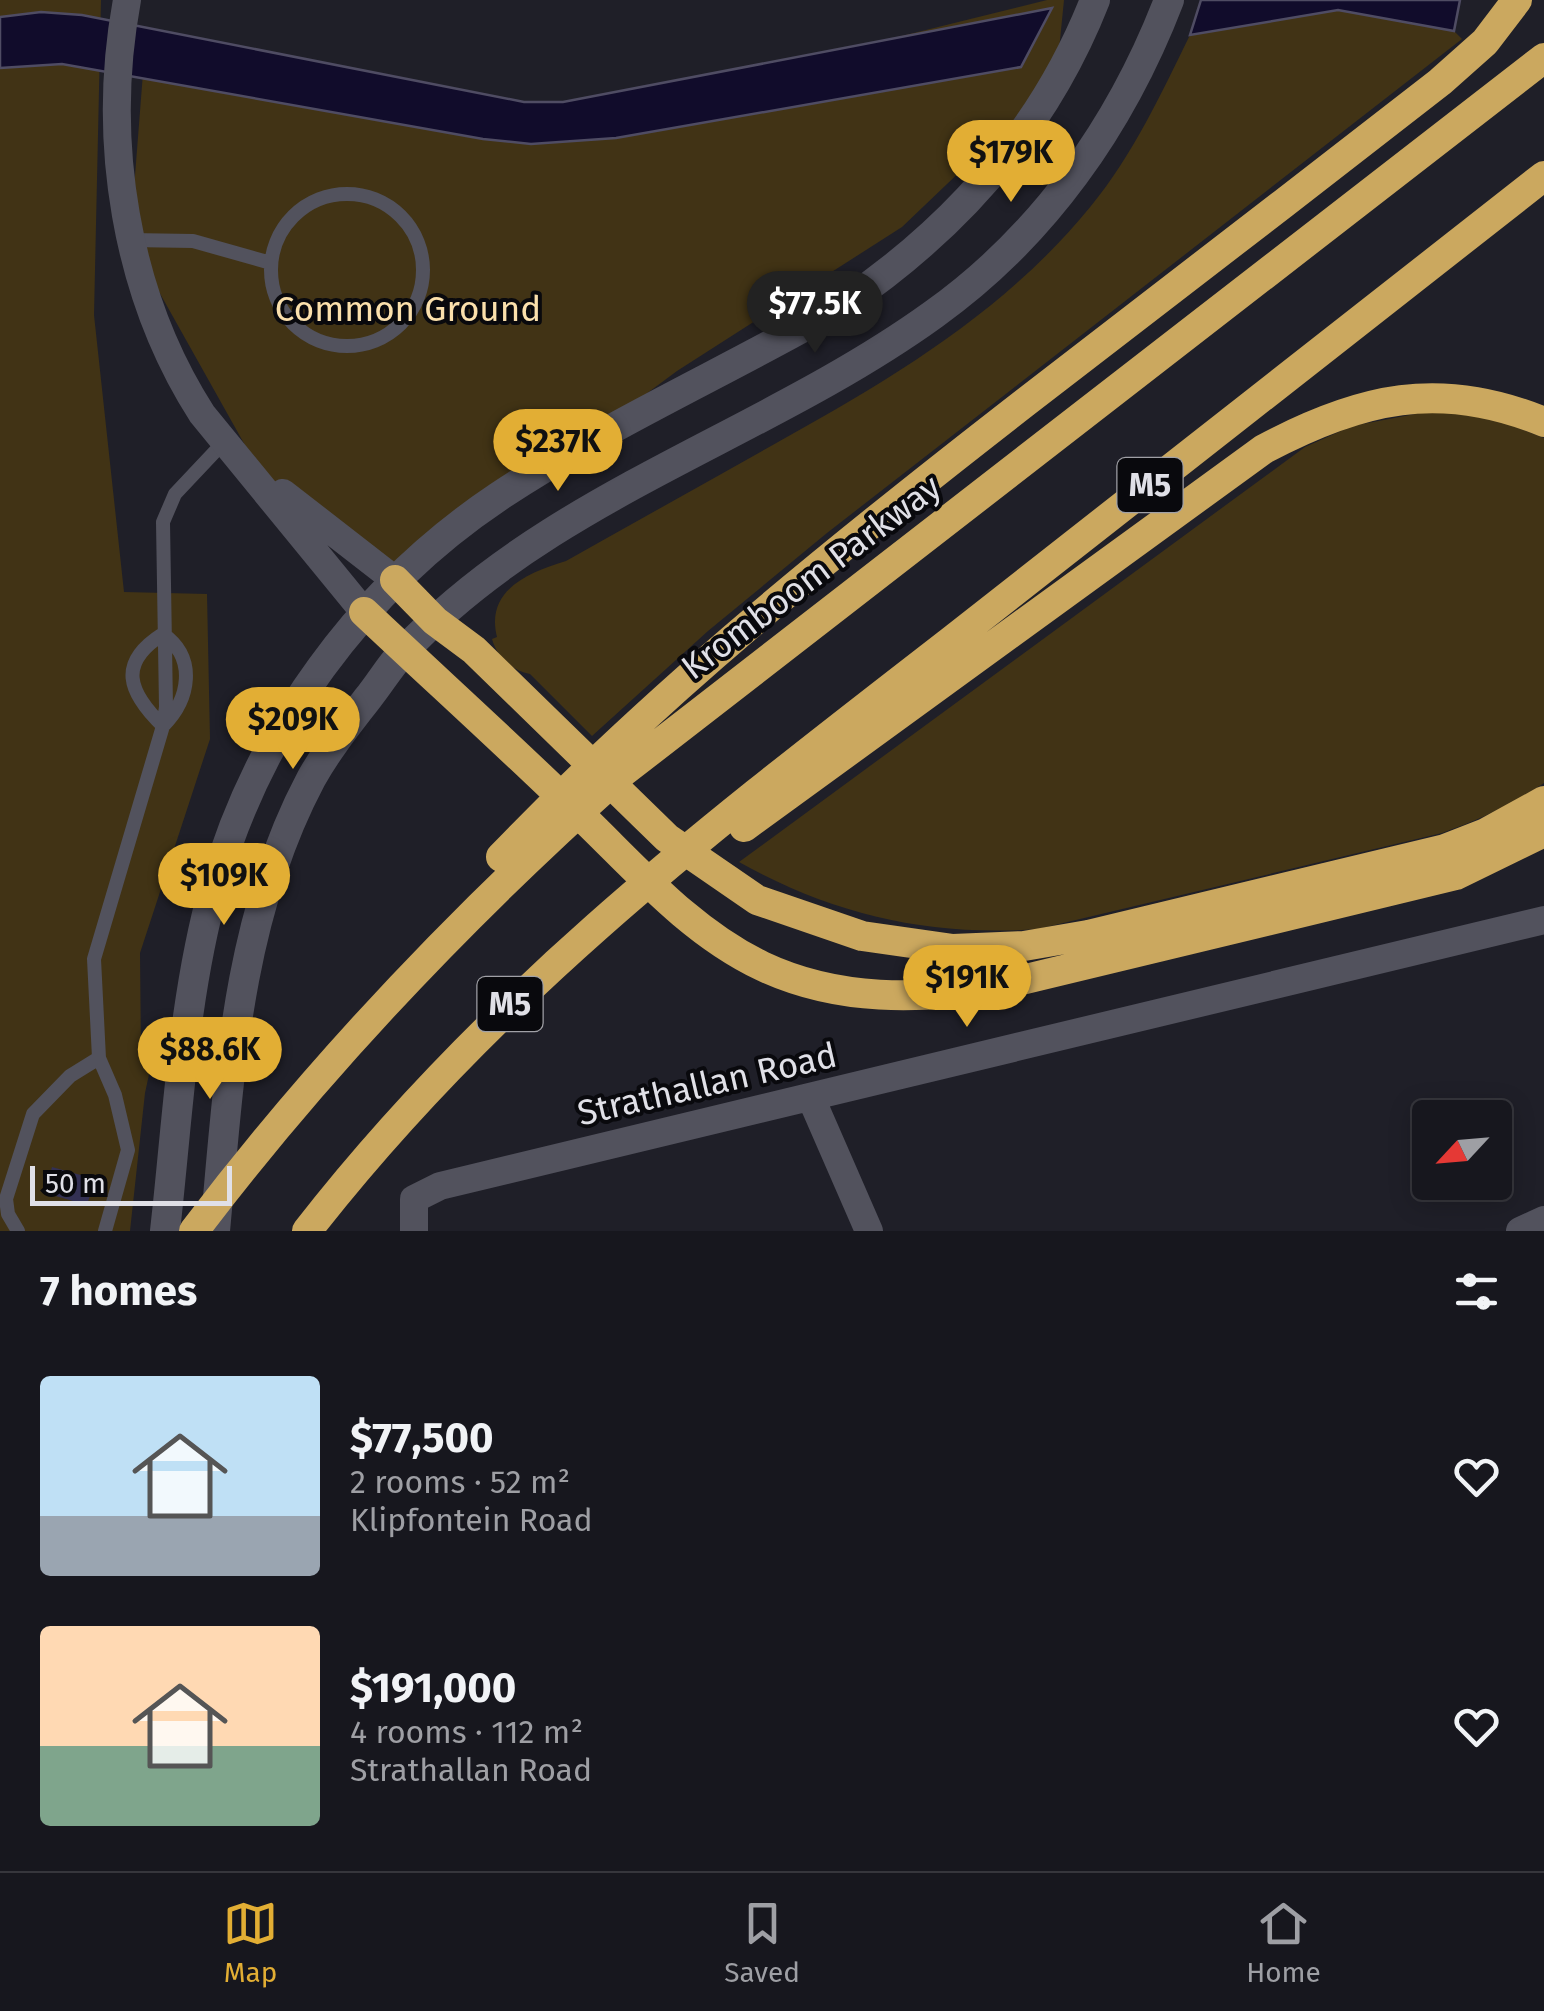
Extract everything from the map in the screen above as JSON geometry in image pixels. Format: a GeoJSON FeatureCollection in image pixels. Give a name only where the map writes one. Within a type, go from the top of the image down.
{"type":"FeatureCollection","features":[{"type":"Feature","properties":{"kind":"highway"},"geometry":{"type":"LineString","coordinates":[[680,706],[848,541],[1440,82],[1485,42],[1517,0]]}},
{"type":"Feature","properties":{"kind":"highway","name":"Kromboom Parkway"},"geometry":{"type":"LineString","coordinates":[[194,1231],[289,1109],[504,867],[623,772],[680,706],[1544,58]]}},
{"type":"Feature","properties":{"kind":"highway","name":"M5"},"geometry":{"type":"LineString","coordinates":[[307,1231],[437,1078],[593,928],[676,880],[762,800],[1544,176]]}},
{"type":"Feature","properties":{"kind":"highway"},"geometry":{"type":"LineString","coordinates":[[762,800],[1264,450],[1304,428],[1381,402],[1422,397],[1480,400],[1544,422]]}},
{"type":"Feature","properties":{"kind":"highway"},"geometry":{"type":"LineString","coordinates":[[395,580],[435,621],[474,650],[667,838],[757,900],[786,912],[910,946],[984,949],[1088,935],[1445,848],[1486,833],[1544,801]]}},
{"type":"Feature","properties":{"kind":"highway"},"geometry":{"type":"LineString","coordinates":[[364,612],[682,914],[761,966],[806,982],[858,992],[904,997],[1000,986],[1456,875],[1544,832]]}},
{"type":"Feature","properties":{"kind":"main road"},"geometry":{"type":"LineString","coordinates":[[165,1231],[196,966],[214,887],[248,794],[304,691],[364,612],[395,580],[496,498],[826,315],[894,270],[990,179],[1026,131],[1095,0]]}},
{"type":"Feature","properties":{"kind":"main road"},"geometry":{"type":"LineString","coordinates":[[215,1231],[246,959],[266,891],[311,779],[404,650],[497,571],[570,521],[874,353],[934,314],[990,269],[1042,216],[1084,164],[1120,107],[1169,0]]}},
{"type":"Feature","properties":{"kind":"street"},"geometry":{"type":"LineString","coordinates":[[126,4],[119,84],[130,240],[144,295],[166,351],[202,414],[364,612]]}},
{"type":"Feature","properties":{"kind":"street"},"geometry":{"type":"LineString","coordinates":[[246,466],[395,580]]}},
{"type":"Feature","properties":{"kind":"street","name":"Strathallan Road"},"geometry":{"type":"LineString","coordinates":[[414,1231],[414,1199],[440,1186],[1544,920]]}},
{"type":"Feature","properties":{"kind":"street"},"geometry":{"type":"LineString","coordinates":[[811,1098],[870,1231]]}},
{"type":"Feature","properties":{"kind":"street"},"geometry":{"type":"LineString","coordinates":[[1520,1231],[1544,1220]]}},
{"type":"Feature","properties":{"kind":"lane"},"geometry":{"type":"LineString","coordinates":[[354,194],[377,200],[398,213],[422,254],[423,278],[417,301],[404,321],[375,340],[340,346],[316,340],[296,328],[281,309],[272,287],[271,263],[277,240],[289,220],[308,204],[330,196],[354,194]]}},
{"type":"Feature","properties":{"kind":"lane"},"geometry":{"type":"LineString","coordinates":[[130,240],[193,241],[271,263]]}},
{"type":"Feature","properties":{"kind":"lane"},"geometry":{"type":"LineString","coordinates":[[163,634],[162,532],[167,510],[184,481],[224,442]]}},
{"type":"Feature","properties":{"kind":"lane"},"geometry":{"type":"LineString","coordinates":[[104,1231],[128,1150],[115,1096],[98,1058],[95,950],[164,726],[184,697],[184,656],[177,643],[163,634]]}},
{"type":"Feature","properties":{"kind":"lane"},"geometry":{"type":"LineString","coordinates":[[163,634],[141,648],[134,659],[132,681],[141,700],[164,726]]}},
{"type":"Feature","properties":{"kind":"lane"},"geometry":{"type":"LineString","coordinates":[[18,1231],[8,1214],[6,1199],[34,1114],[70,1076],[98,1058]]}},
{"type":"Feature","properties":{"kind":"green space"},"geometry":{"type":"Polygon","coordinates":[[[0,0],[101,0],[94,315],[124,592],[207,594],[210,739],[140,953],[141,1053],[153,1056],[145,1093],[130,1231],[0,1231],[0,0]]]}},
{"type":"Feature","properties":{"kind":"green space","name":"Common Ground"},"geometry":{"type":"Polygon","coordinates":[[[1047,0],[1064,0],[1056,80],[902,227],[677,371],[395,580],[264,479],[130,240],[145,47],[549,123],[1047,0]]]}},
{"type":"Feature","properties":{"kind":"green space"},"geometry":{"type":"Polygon","coordinates":[[[1338,10],[1454,31],[1462,39],[827,533],[708,631],[592,736],[530,674],[517,670],[501,657],[492,639],[497,637],[498,607],[504,595],[525,577],[566,561],[859,396],[943,341],[1021,279],[1091,206],[1120,166],[1190,35],[1338,10]]]}},
{"type":"Feature","properties":{"kind":"green space"},"geometry":{"type":"Polygon","coordinates":[[[1431,411],[1488,416],[1544,438],[1544,783],[1532,791],[1442,833],[1038,929],[959,929],[883,918],[810,896],[739,862],[1305,447],[1352,426],[1431,411]]]}},
{"type":"Feature","properties":{"kind":"shaded area"},"geometry":{"type":"Polygon","coordinates":[[[1201,0],[1460,0],[1454,31],[1338,10],[1190,35],[1201,0]]]}},
{"type":"Feature","properties":{"kind":"shaded area"},"geometry":{"type":"Polygon","coordinates":[[[1052,8],[1021,67],[616,138],[531,144],[483,139],[62,64],[0,68],[0,17],[41,12],[82,15],[524,102],[563,102],[1052,8]]]}},
{"type":"Feature","properties":{"kind":"building"},"geometry":{"type":"Polygon","coordinates":[[[52,1167],[95,1179],[87,1205],[45,1193],[52,1167]]]}}]}
